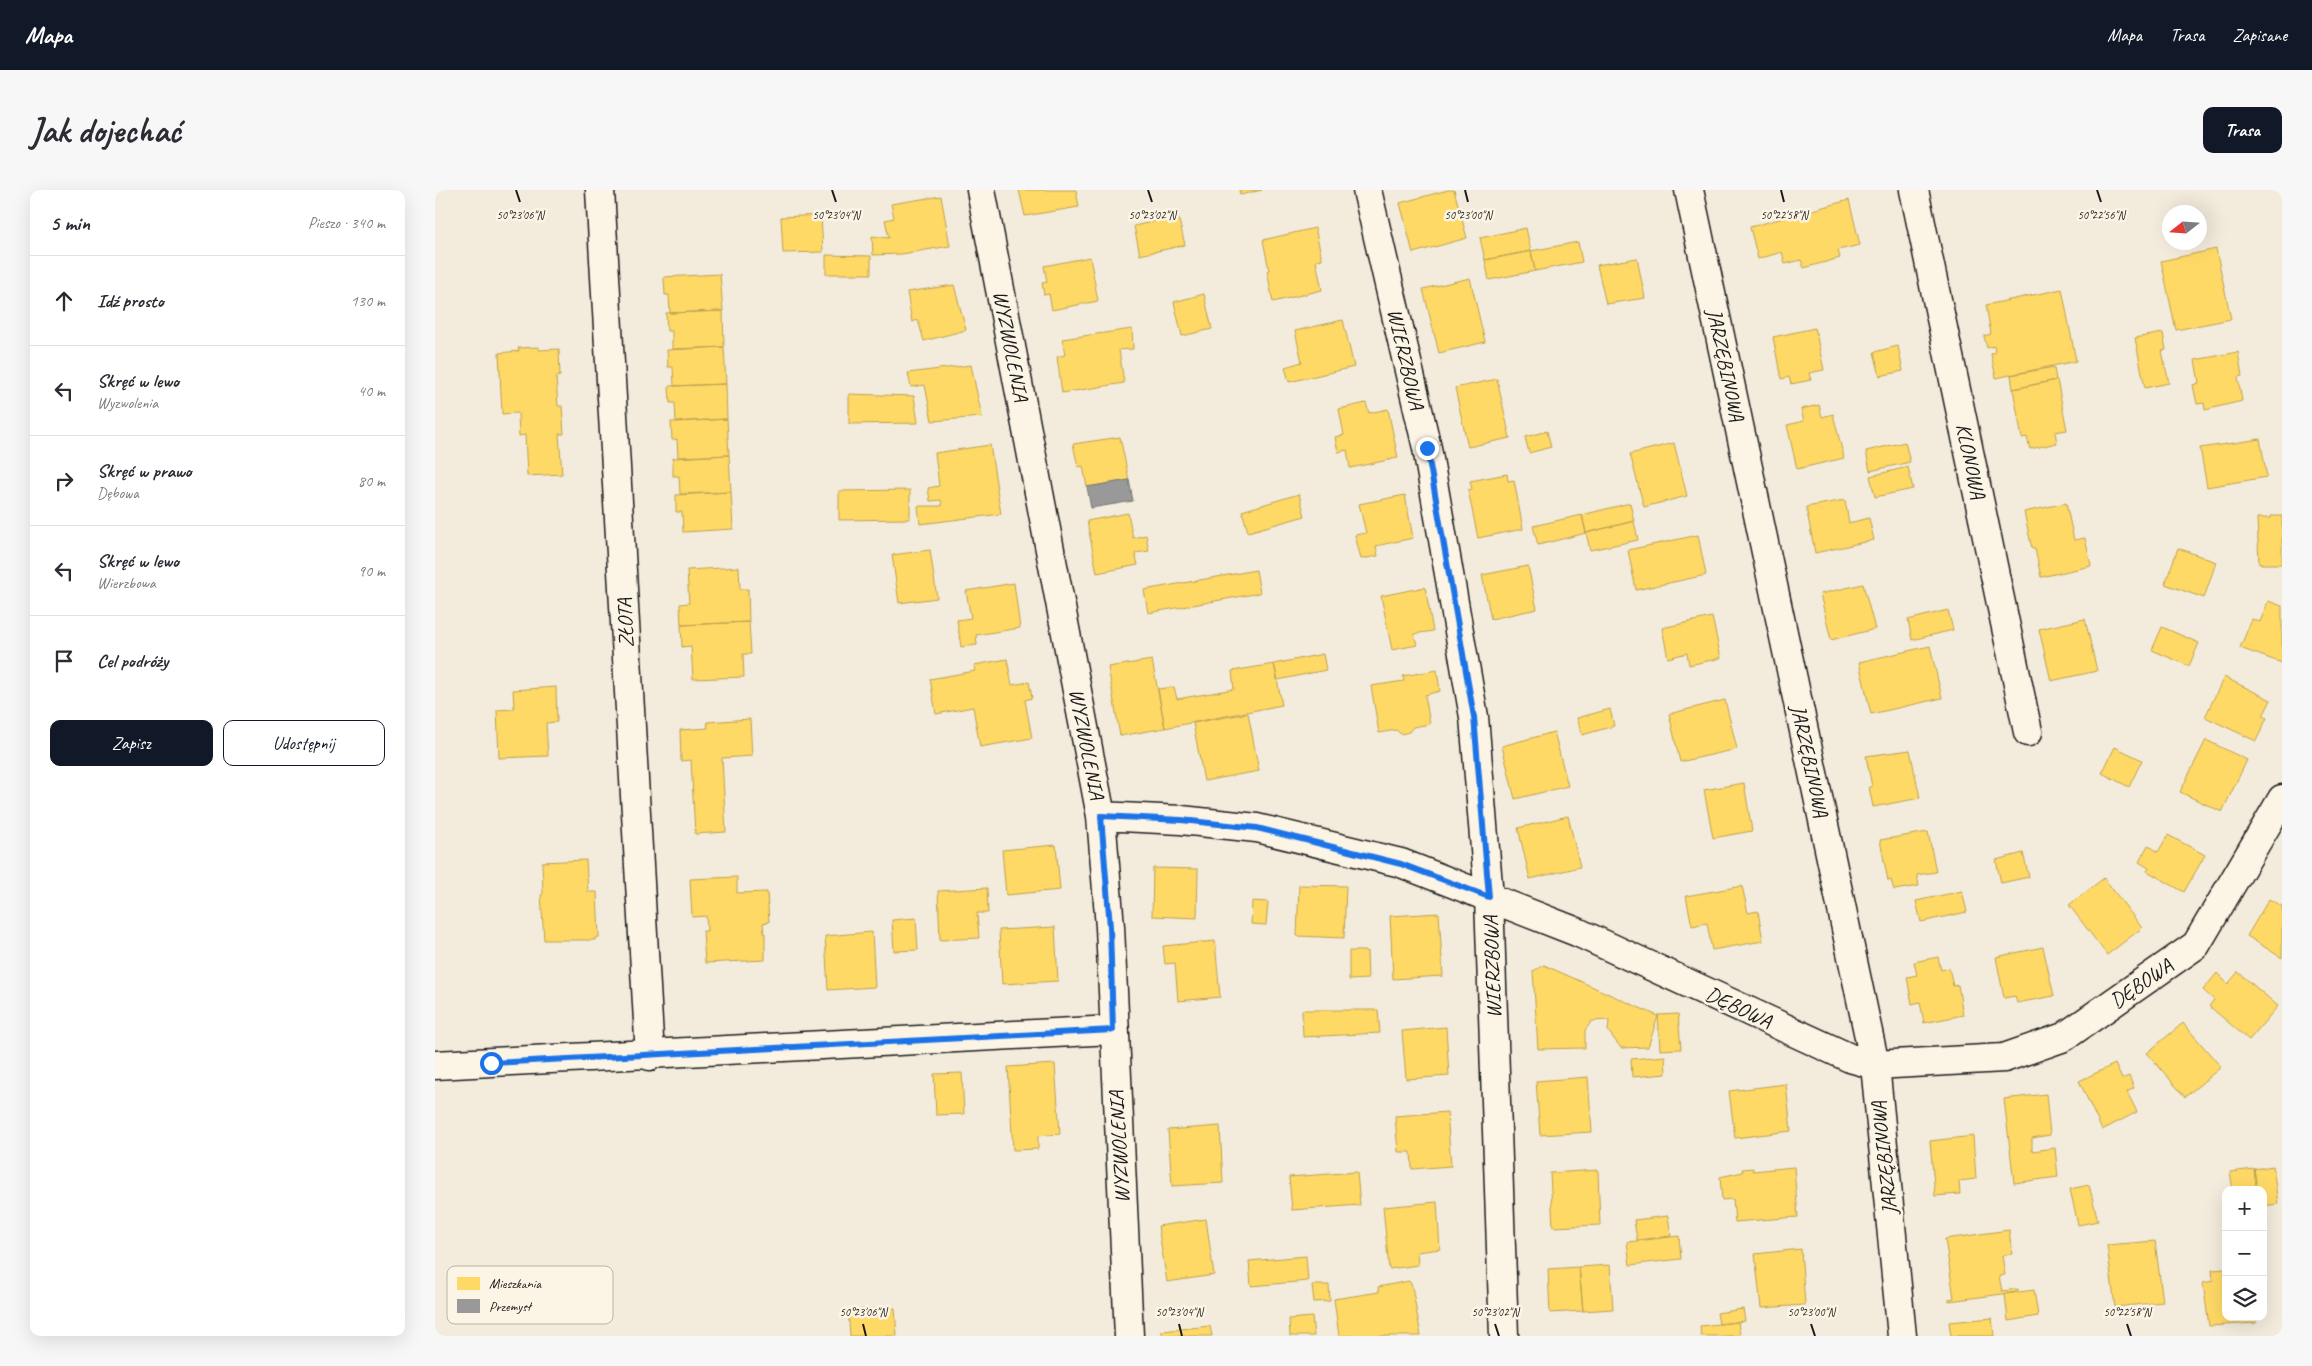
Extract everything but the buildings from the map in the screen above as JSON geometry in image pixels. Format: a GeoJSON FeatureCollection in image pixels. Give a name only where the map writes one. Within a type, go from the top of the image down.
{"type":"FeatureCollection","features":[{"type":"Feature","properties":{"kind":"street","name":"ZŁOTA"},"geometry":{"type":"LineString","coordinates":[[600,190],[650,1056]]}},
{"type":"Feature","properties":{"kind":"street","name":"WYZWOLENIA"},"geometry":{"type":"LineString","coordinates":[[981,190],[1101,816],[1110,927],[1113,1030],[1129,1336]]}},
{"type":"Feature","properties":{"kind":"street","name":"WIERZBOWA"},"geometry":{"type":"LineString","coordinates":[[1367,190],[1427,448],[1472,707],[1489,897],[1504,1336]]}},
{"type":"Feature","properties":{"kind":"street","name":"JARZĘBINOWA"},"geometry":{"type":"LineString","coordinates":[[1689,190],[1875,1065],[1902,1336]]}},
{"type":"Feature","properties":{"kind":"street","name":"KLONOWA"},"geometry":{"type":"LineString","coordinates":[[1914,190],[2028,732]]}},
{"type":"Feature","properties":{"kind":"street","name":"DĘBOWA"},"geometry":{"type":"LineString","coordinates":[[1101,816],[1181,820],[1257,828],[1401,864],[1577,932],[1849,1058],[1875,1065],[2004,1058],[2064,1037],[2196,945],[2282,798]]}},
{"type":"Feature","properties":{"kind":"street"},"geometry":{"type":"LineString","coordinates":[[435,1065],[650,1056],[1113,1030]]}},
{"type":"Feature","properties":{"kind":"route"},"geometry":{"type":"LineString","coordinates":[[491,1063],[1113,1030],[1110,927],[1101,816],[1181,820],[1257,828],[1401,864],[1489,897],[1474,717],[1427,448]]}}]}
